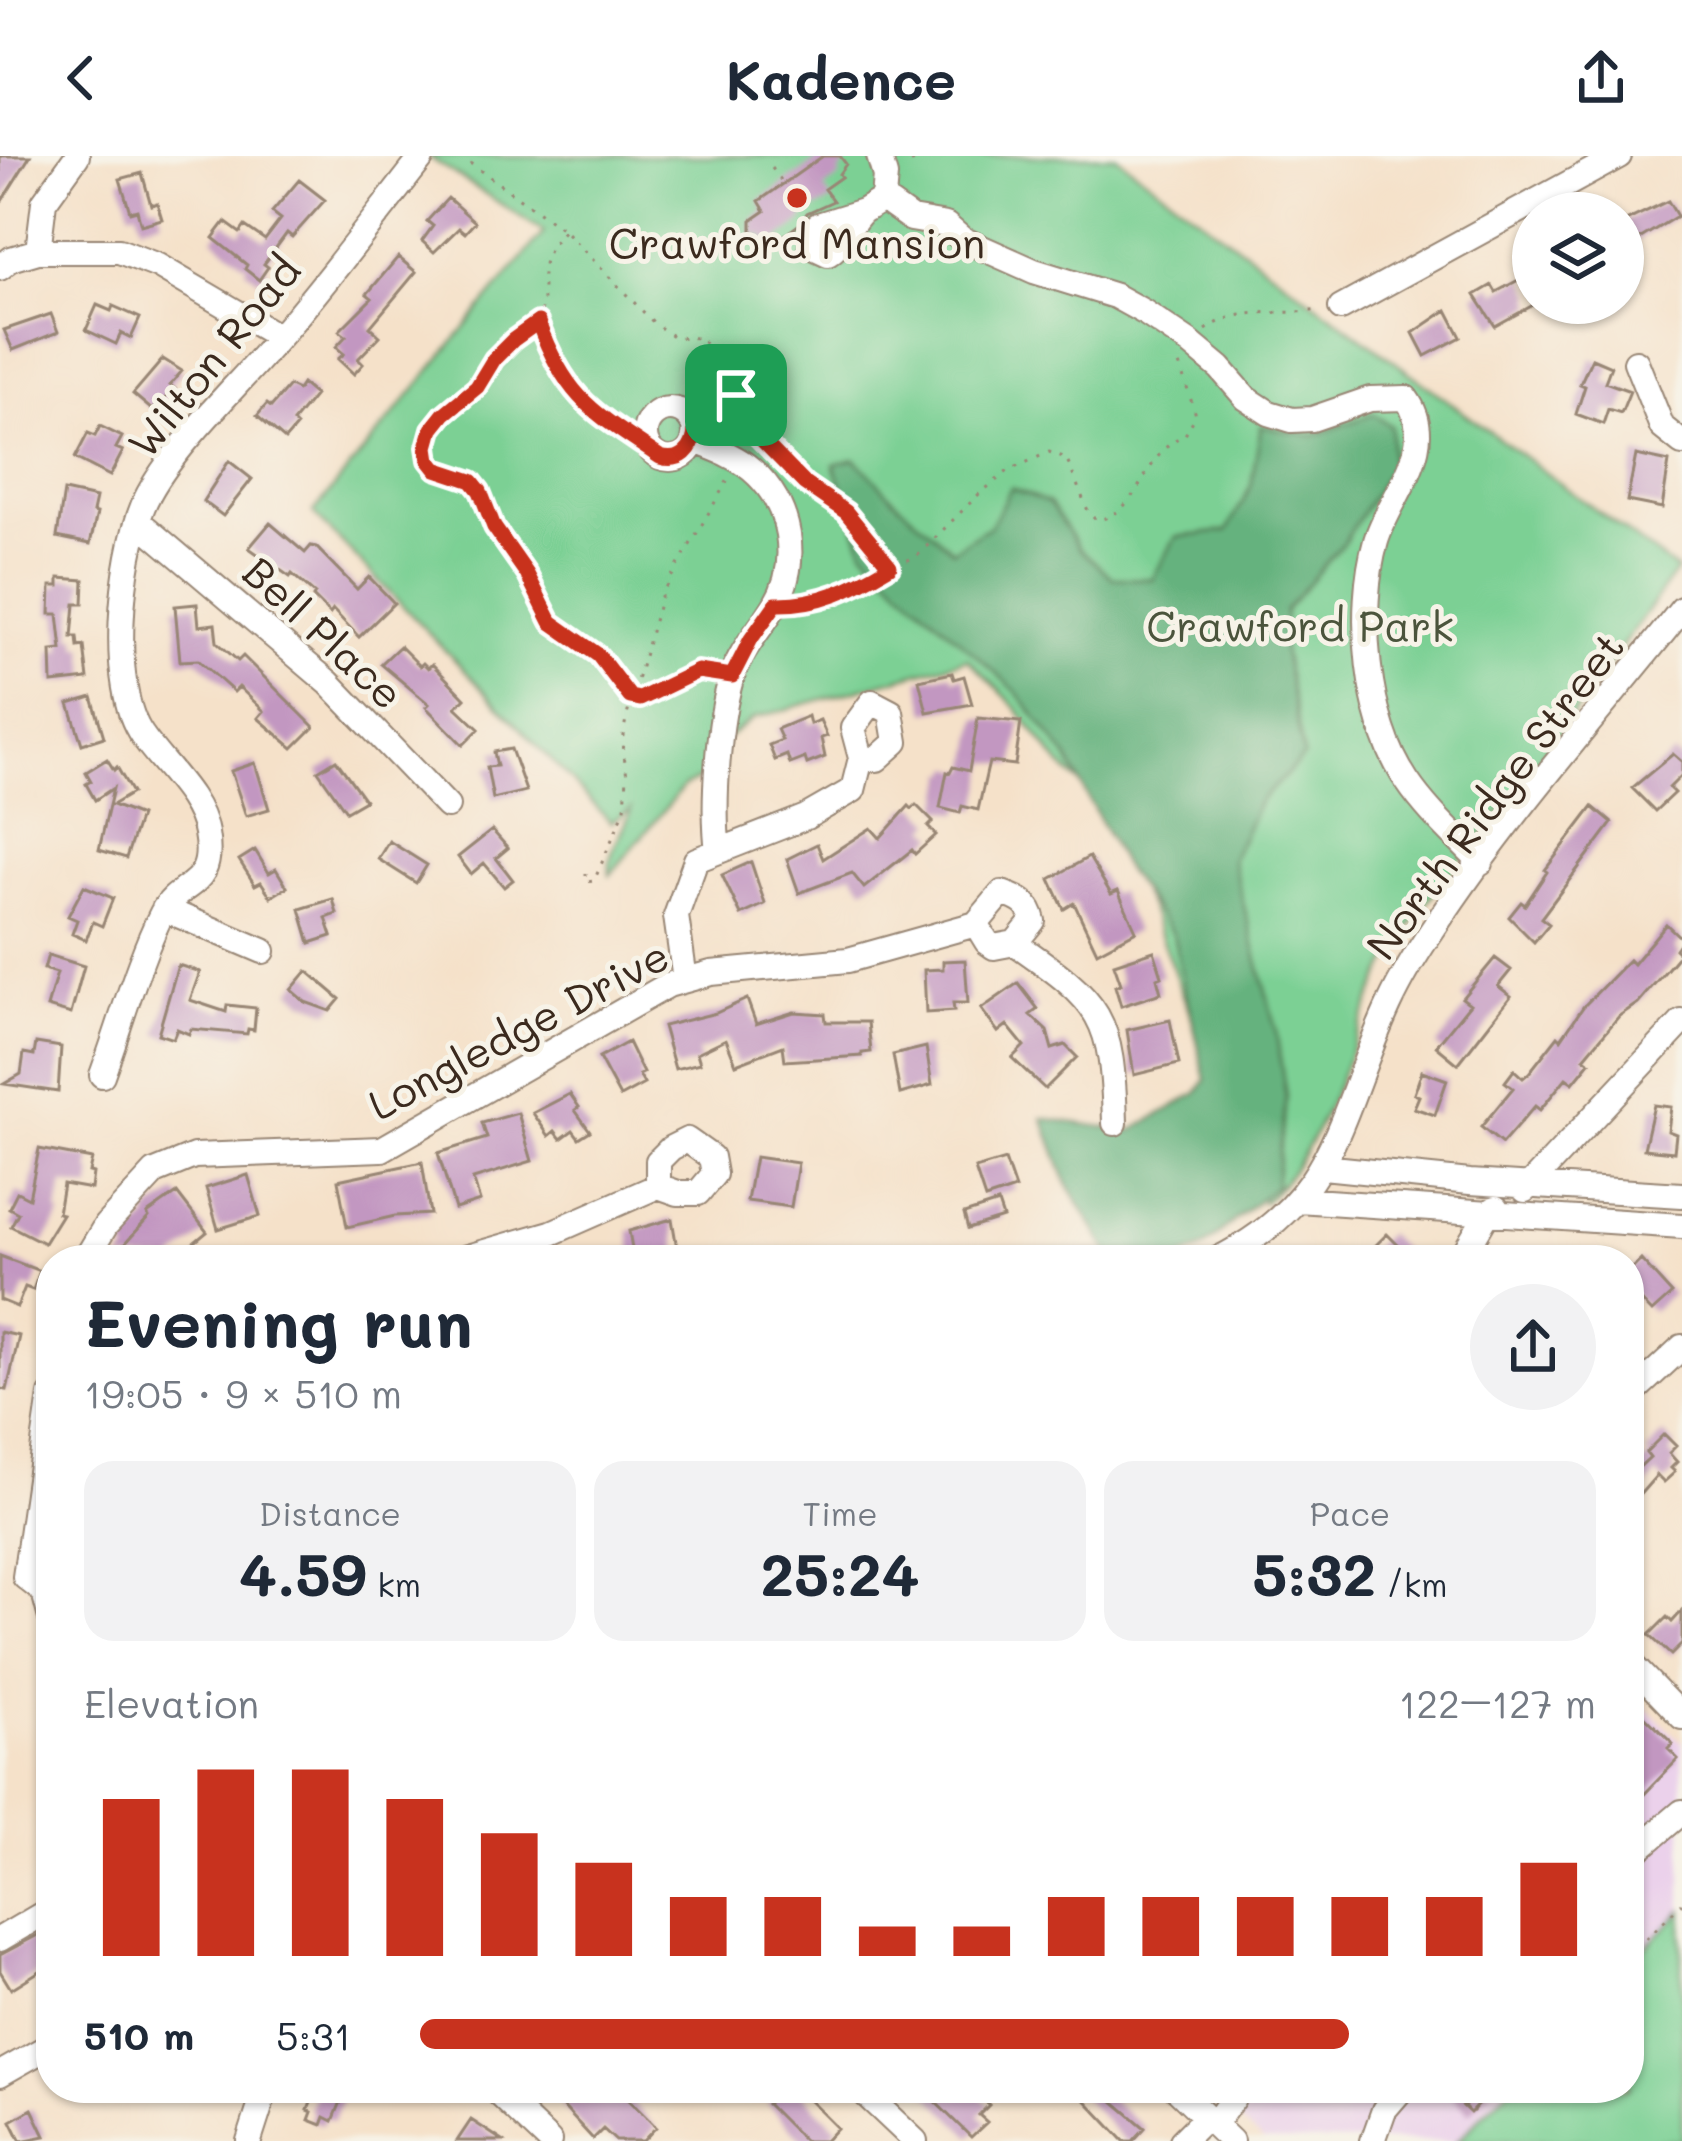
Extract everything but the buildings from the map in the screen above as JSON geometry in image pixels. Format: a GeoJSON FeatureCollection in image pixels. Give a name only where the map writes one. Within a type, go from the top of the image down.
{"type":"FeatureCollection","features":[{"type":"Feature","properties":{"kind":"street"},"geometry":{"type":"LineString","coordinates":[[38,251],[44,202],[77,156]]}},
{"type":"Feature","properties":{"kind":"street"},"geometry":{"type":"LineString","coordinates":[[879,156],[886,176],[873,205],[946,225],[962,239],[1034,271],[1115,296],[1190,343],[1246,398],[1269,413],[1292,420],[1312,419],[1387,396],[1406,398],[1416,411],[1422,434],[1377,540],[1370,573],[1366,652],[1380,720],[1406,780],[1481,863]]}},
{"type":"Feature","properties":{"kind":"street","name":"Wilton Road"},"geometry":{"type":"LineString","coordinates":[[102,1075],[164,909],[203,877],[206,831],[197,808],[141,734],[122,690],[128,568],[142,508],[170,463],[279,337],[421,159]]}},
{"type":"Feature","properties":{"kind":"street"},"geometry":{"type":"LineString","coordinates":[[1341,308],[1606,159]]}},
{"type":"Feature","properties":{"kind":"street"},"geometry":{"type":"LineString","coordinates":[[0,268],[38,251],[118,251],[158,266],[279,337]]}},
{"type":"Feature","properties":{"kind":"street"},"geometry":{"type":"LineString","coordinates":[[1636,362],[1662,428],[1682,442]]}},
{"type":"Feature","properties":{"kind":"street"},"geometry":{"type":"LineString","coordinates":[[695,435],[688,452],[675,459],[660,457],[648,447],[646,423],[657,411],[681,410],[695,435],[764,482],[780,507],[790,542],[790,562],[776,604],[732,676],[715,789],[718,851]]}},
{"type":"Feature","properties":{"kind":"street","name":"Bell Place"},"geometry":{"type":"LineString","coordinates":[[140,523],[329,682],[447,806]]}},
{"type":"Feature","properties":{"kind":"street","name":"North Ridge Street"},"geometry":{"type":"LineString","coordinates":[[1242,1245],[1268,1230],[1322,1167],[1411,963],[1481,863],[1682,609]]}},
{"type":"Feature","properties":{"kind":"street"},"geometry":{"type":"LineString","coordinates":[[685,980],[676,916],[696,860],[806,817],[853,790],[861,758]]}},
{"type":"Feature","properties":{"kind":"street","name":"Longledge Drive"},"geometry":{"type":"LineString","coordinates":[[95,1245],[106,1225],[154,1172],[194,1156],[238,1151],[382,1149],[637,1000],[685,980],[711,973],[848,960],[982,915],[1002,893],[1023,900],[1031,909],[1033,921],[1015,943]]}},
{"type":"Feature","properties":{"kind":"street"},"geometry":{"type":"LineString","coordinates":[[164,909],[263,952]]}},
{"type":"Feature","properties":{"kind":"street"},"geometry":{"type":"LineString","coordinates":[[982,915],[987,943],[994,947],[1015,943],[1069,980],[1107,1030],[1115,1123]]}},
{"type":"Feature","properties":{"kind":"street"},"geometry":{"type":"LineString","coordinates":[[1469,1245],[1488,1214],[1533,1185],[1682,1022]]}},
{"type":"Feature","properties":{"kind":"street"},"geometry":{"type":"LineString","coordinates":[[1322,1167],[1682,1195]]}},
{"type":"Feature","properties":{"kind":"street"},"geometry":{"type":"LineString","coordinates":[[509,1245],[551,1233],[658,1186]]}},
{"type":"Feature","properties":{"kind":"street"},"geometry":{"type":"LineString","coordinates":[[1298,1200],[1682,1226]]}},
{"type":"Feature","properties":{"kind":"street"},"geometry":{"type":"LineString","coordinates":[[1644,1382],[1682,1347]]}},
{"type":"Feature","properties":{"kind":"street"},"geometry":{"type":"LineString","coordinates":[[36,1491],[25,1577],[36,1583]]}},
{"type":"Feature","properties":{"kind":"street"},"geometry":{"type":"LineString","coordinates":[[1644,1678],[1682,1717]]}},
{"type":"Feature","properties":{"kind":"street"},"geometry":{"type":"LineString","coordinates":[[1644,1844],[1682,1812]]}},
{"type":"Feature","properties":{"kind":"street"},"geometry":{"type":"LineString","coordinates":[[0,1939],[36,1919]]}},
{"type":"Feature","properties":{"kind":"street"},"geometry":{"type":"LineString","coordinates":[[0,2074],[36,2054]]}},
{"type":"Feature","properties":{"kind":"street"},"geometry":{"type":"LineString","coordinates":[[249,2141],[261,2103]]}},
{"type":"Feature","properties":{"kind":"street"},"geometry":{"type":"LineString","coordinates":[[507,2103],[541,2138]]}},
{"type":"Feature","properties":{"kind":"street"},"geometry":{"type":"LineString","coordinates":[[876,2103],[916,2141]]}},
{"type":"Feature","properties":{"kind":"street"},"geometry":{"type":"LineString","coordinates":[[1182,2141],[1217,2128],[1191,2103]]}},
{"type":"Feature","properties":{"kind":"street"},"geometry":{"type":"LineString","coordinates":[[1372,2141],[1390,2103]]}},
{"type":"Feature","properties":{"kind":"path"},"geometry":{"type":"LineString","coordinates":[[460,156],[564,230],[655,323],[674,337],[699,338],[716,352],[759,437],[804,483],[846,512],[890,566]]}},
{"type":"Feature","properties":{"kind":"path"},"geometry":{"type":"LineString","coordinates":[[911,162],[919,161]]}},
{"type":"Feature","properties":{"kind":"path"},"geometry":{"type":"LineString","coordinates":[[772,168],[783,183]]}},
{"type":"Feature","properties":{"kind":"path"},"geometry":{"type":"LineString","coordinates":[[564,230],[547,250],[541,269],[544,306],[538,322],[494,359],[477,387],[432,429],[429,460],[436,469],[472,481],[551,622],[598,655],[630,697],[640,699],[698,671],[732,676]]}},
{"type":"Feature","properties":{"kind":"path"},"geometry":{"type":"LineString","coordinates":[[776,604],[807,603],[850,590],[890,566],[915,558],[1008,471],[1049,452],[1066,458],[1096,520],[1117,514],[1159,454],[1191,427],[1196,415],[1178,365],[1178,357],[1190,343],[1220,320],[1237,315],[1315,312],[1331,304],[1341,308]]}},
{"type":"Feature","properties":{"kind":"path"},"geometry":{"type":"LineString","coordinates":[[538,322],[562,379],[582,403],[648,447]]}},
{"type":"Feature","properties":{"kind":"path"},"geometry":{"type":"LineString","coordinates":[[695,435],[736,395]]}},
{"type":"Feature","properties":{"kind":"path"},"geometry":{"type":"LineString","coordinates":[[586,873],[586,882],[594,881],[625,809],[622,741],[630,697],[662,593],[722,494],[737,460]]}},
{"type":"Feature","properties":{"kind":"path"},"geometry":{"type":"LineString","coordinates":[[1645,1936],[1682,1903]]}},
{"type":"Feature","properties":{"kind":"shaded area"},"geometry":{"type":"Polygon","coordinates":[[[1644,1706],[1682,1743],[1682,2141],[1264,2141],[1217,2103],[1644,2103],[1644,1706]]]}},
{"type":"Feature","properties":{"kind":"green space","name":"Crawford Park"},"geometry":{"type":"Polygon","coordinates":[[[427,156],[1116,156],[1677,570],[1516,793],[1414,921],[1382,976],[1308,1146],[1263,1203],[1150,909],[1092,794],[1060,765],[1013,704],[968,659],[754,718],[713,748],[709,775],[684,786],[610,875],[613,849],[631,809],[611,822],[313,513],[544,232],[427,156]]]}},
{"type":"Feature","properties":{"kind":"green space"},"geometry":{"type":"Polygon","coordinates":[[[1374,414],[1391,426],[1391,466],[1345,541],[1285,610],[1283,650],[1304,757],[1259,802],[1232,859],[1276,1031],[1286,1097],[1275,1186],[1206,1245],[1104,1245],[1067,1183],[1043,1118],[1131,1131],[1197,1093],[1206,1080],[1173,935],[1123,866],[1067,757],[1017,692],[863,549],[834,464],[855,459],[953,550],[990,526],[1011,488],[1049,503],[1079,548],[1113,578],[1152,579],[1176,537],[1227,531],[1251,486],[1261,426],[1313,436],[1374,414]]]}},
{"type":"Feature","properties":{"kind":"green space"},"geometry":{"type":"Polygon","coordinates":[[[1682,1911],[1682,2141],[1457,2141],[1494,2103],[1644,2103],[1644,1950],[1682,1911]]]}},
{"type":"Feature","properties":{"kind":"place","name":"Crawford Mansion"},"geometry":{"type":"Point","coordinates":[797,198]}},
{"type":"Feature","properties":{"kind":"route"},"geometry":{"type":"LineString","coordinates":[[538,322],[562,379],[582,403],[660,457],[675,459],[688,452],[695,430],[736,395],[759,437],[804,483],[846,512],[890,566],[850,590],[807,603],[776,604],[732,676],[698,671],[640,699],[630,697],[598,655],[551,622],[472,481],[436,469],[429,460],[432,429],[477,387],[494,359],[538,322]]}}]}
